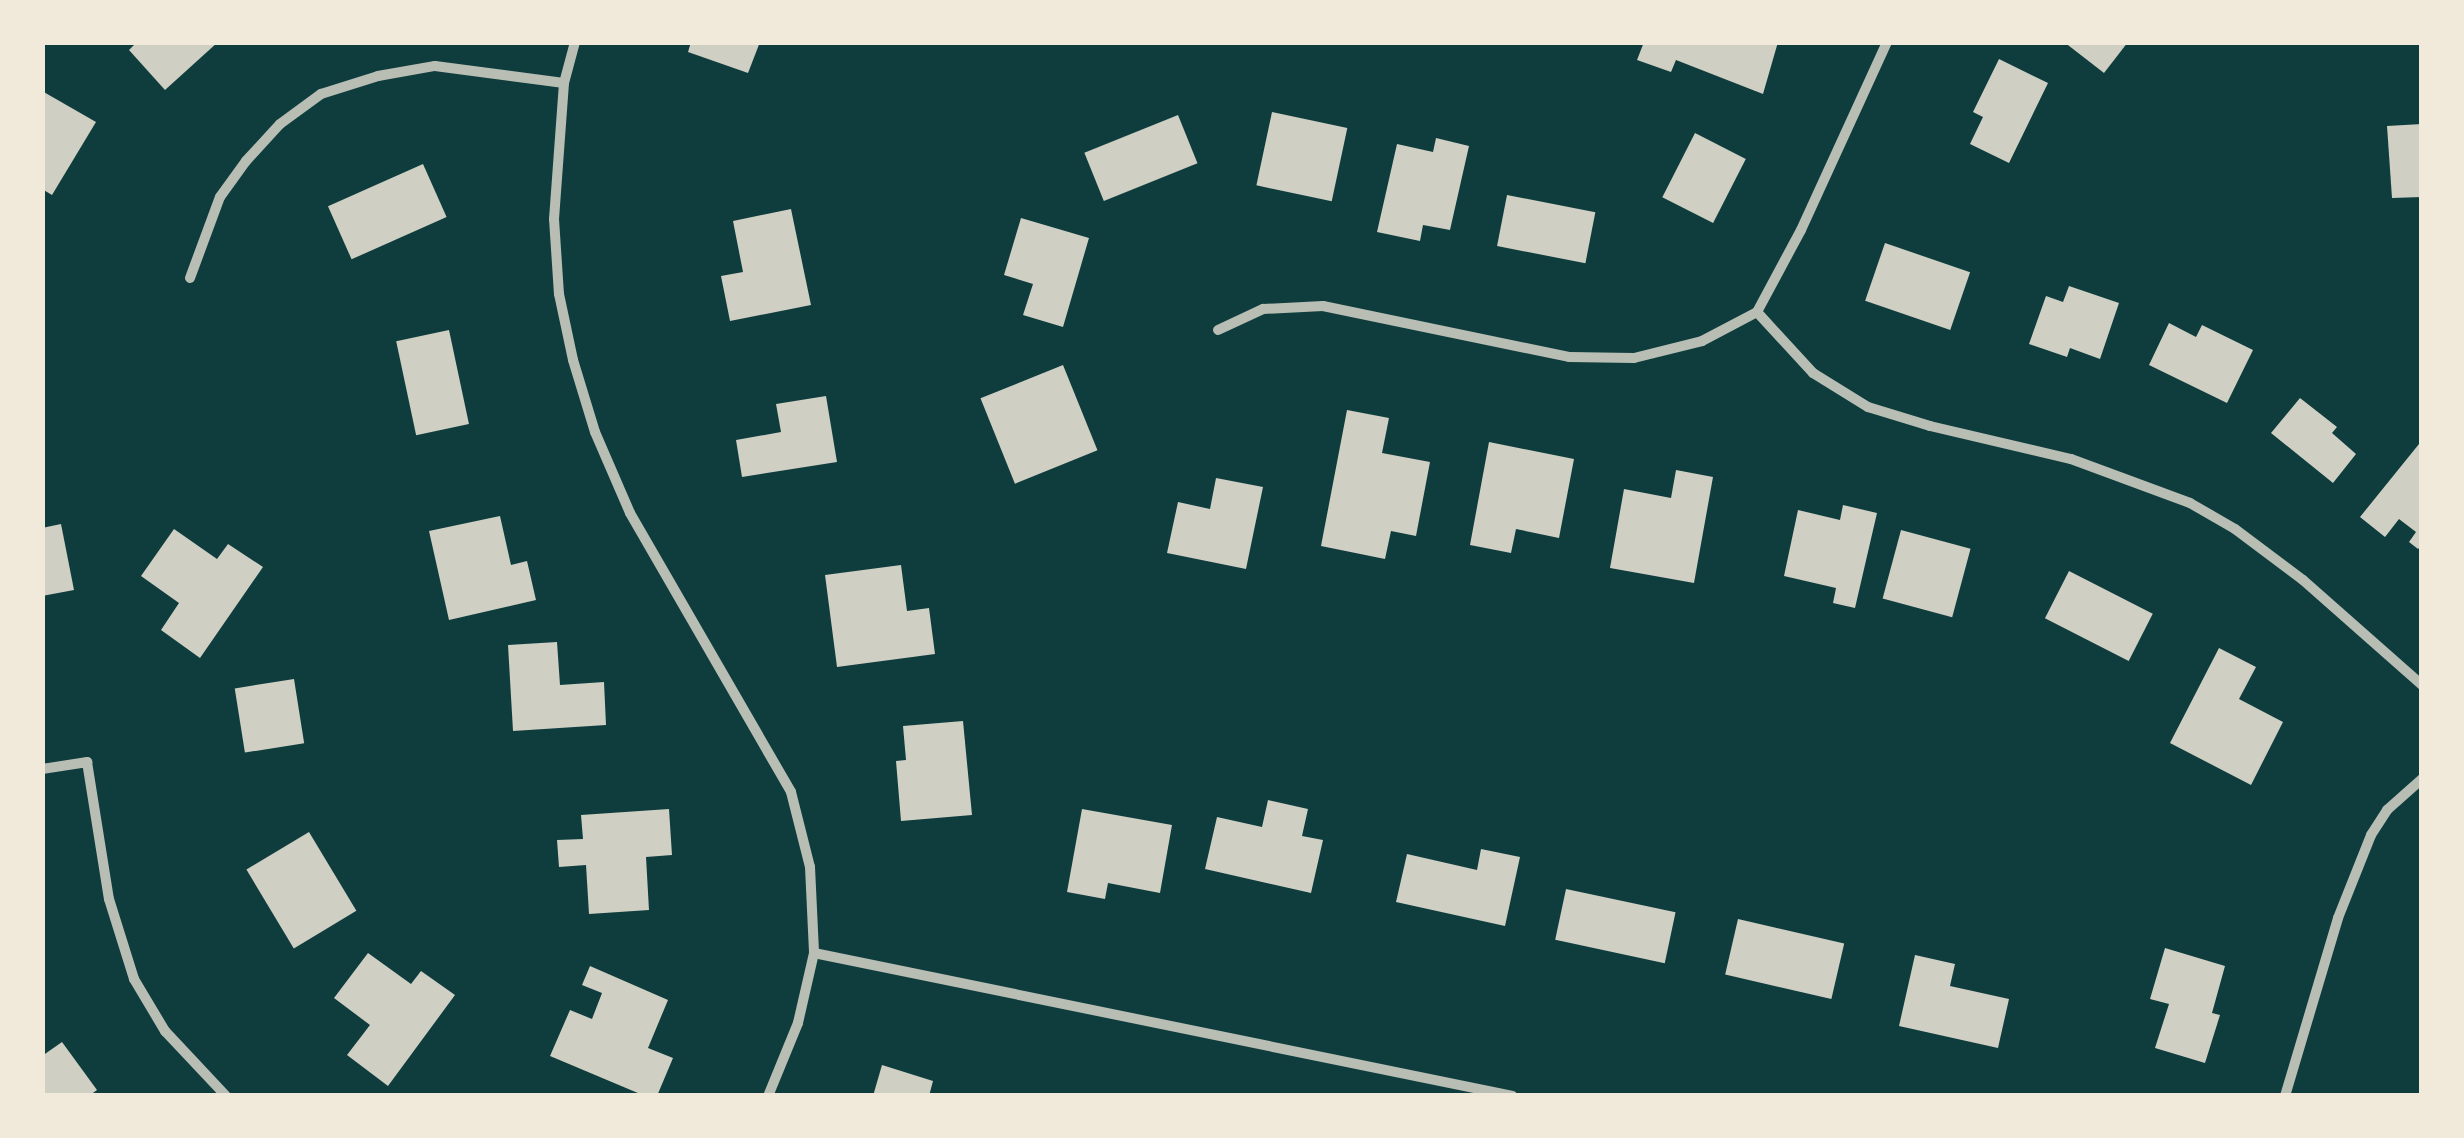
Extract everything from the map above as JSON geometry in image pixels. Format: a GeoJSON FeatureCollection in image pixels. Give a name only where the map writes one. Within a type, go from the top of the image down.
{"type":"FeatureCollection","features":[{"type":"Feature","properties":{"kind":"street"},"geometry":{"type":"LineString","coordinates":[[575,42],[564,83],[554,219],[559,294],[572,360],[595,432],[630,513],[790,792],[810,867],[814,953],[798,1022],[768,1096]]}},
{"type":"Feature","properties":{"kind":"street"},"geometry":{"type":"LineString","coordinates":[[1218,330],[1263,309],[1322,306],[1570,357],[1614,359],[1658,354],[1702,341],[1757,312],[1802,230],[1887,42]]}},
{"type":"Feature","properties":{"kind":"street"},"geometry":{"type":"LineString","coordinates":[[190,278],[220,197],[280,124],[322,94],[378,76],[436,66],[564,83]]}},
{"type":"Feature","properties":{"kind":"street"},"geometry":{"type":"LineString","coordinates":[[1757,312],[1813,373],[1868,407],[2086,463],[2190,502],[2235,529],[2303,580],[2422,685]]}},
{"type":"Feature","properties":{"kind":"street"},"geometry":{"type":"LineString","coordinates":[[42,769],[88,762],[109,899],[134,979],[165,1031],[226,1096]]}},
{"type":"Feature","properties":{"kind":"street"},"geometry":{"type":"LineString","coordinates":[[2284,1096],[2338,918],[2371,835],[2387,810],[2422,779]]}},
{"type":"Feature","properties":{"kind":"street"},"geometry":{"type":"LineString","coordinates":[[814,953],[1513,1096]]}},
{"type":"Feature","properties":{"kind":"building"},"geometry":{"type":"Polygon","coordinates":[[[137,42],[218,42],[165,90],[129,50],[137,42]]]}},
{"type":"Feature","properties":{"kind":"building"},"geometry":{"type":"Polygon","coordinates":[[[691,42],[760,42],[748,73],[688,52],[691,42]]]}},
{"type":"Feature","properties":{"kind":"building"},"geometry":{"type":"Polygon","coordinates":[[[1644,42],[1778,42],[1763,94],[1676,60],[1671,72],[1637,60],[1644,42]]]}},
{"type":"Feature","properties":{"kind":"building"},"geometry":{"type":"Polygon","coordinates":[[[2064,42],[2128,42],[2104,73],[2064,42]]]}},
{"type":"Feature","properties":{"kind":"building"},"geometry":{"type":"Polygon","coordinates":[[[1999,59],[2048,83],[2009,163],[1970,144],[1983,117],[1973,112],[1999,59]]]}},
{"type":"Feature","properties":{"kind":"building"},"geometry":{"type":"Polygon","coordinates":[[[42,91],[96,122],[52,195],[42,189],[42,91]]]}},
{"type":"Feature","properties":{"kind":"building"},"geometry":{"type":"Polygon","coordinates":[[[1272,112],[1347,128],[1332,201],[1256,185],[1272,112]]]}},
{"type":"Feature","properties":{"kind":"building"},"geometry":{"type":"Polygon","coordinates":[[[1178,115],[1197,163],[1104,201],[1084,153],[1178,115]]]}},
{"type":"Feature","properties":{"kind":"building"},"geometry":{"type":"Polygon","coordinates":[[[2422,124],[2422,197],[2392,198],[2387,126],[2422,124]]]}},
{"type":"Feature","properties":{"kind":"building"},"geometry":{"type":"Polygon","coordinates":[[[1695,133],[1746,159],[1713,223],[1662,197],[1695,133]]]}},
{"type":"Feature","properties":{"kind":"building"},"geometry":{"type":"Polygon","coordinates":[[[1436,138],[1469,146],[1450,230],[1423,225],[1420,241],[1377,232],[1397,144],[1433,152],[1436,138]]]}},
{"type":"Feature","properties":{"kind":"building"},"geometry":{"type":"Polygon","coordinates":[[[423,164],[447,217],[352,259],[328,206],[423,164]]]}},
{"type":"Feature","properties":{"kind":"building"},"geometry":{"type":"Polygon","coordinates":[[[1507,195],[1595,212],[1585,263],[1497,246],[1507,195]]]}},
{"type":"Feature","properties":{"kind":"building"},"geometry":{"type":"Polygon","coordinates":[[[791,209],[811,305],[730,321],[721,276],[743,272],[733,221],[791,209]]]}},
{"type":"Feature","properties":{"kind":"building"},"geometry":{"type":"Polygon","coordinates":[[[1021,218],[1089,238],[1063,327],[1023,315],[1033,284],[1004,275],[1021,218]]]}},
{"type":"Feature","properties":{"kind":"building"},"geometry":{"type":"Polygon","coordinates":[[[1885,243],[1970,272],[1950,330],[1865,301],[1885,243]]]}},
{"type":"Feature","properties":{"kind":"building"},"geometry":{"type":"Polygon","coordinates":[[[2069,286],[2119,303],[2100,359],[2070,348],[2067,357],[2029,344],[2046,296],[2063,302],[2069,286]]]}},
{"type":"Feature","properties":{"kind":"building"},"geometry":{"type":"Polygon","coordinates":[[[2169,323],[2196,337],[2202,325],[2253,350],[2227,403],[2149,365],[2169,323]]]}},
{"type":"Feature","properties":{"kind":"building"},"geometry":{"type":"Polygon","coordinates":[[[449,330],[469,424],[416,435],[396,341],[449,330]]]}},
{"type":"Feature","properties":{"kind":"building"},"geometry":{"type":"Polygon","coordinates":[[[1063,365],[1097,450],[1015,484],[980,398],[1063,365]]]}},
{"type":"Feature","properties":{"kind":"building"},"geometry":{"type":"Polygon","coordinates":[[[826,396],[837,462],[742,477],[736,440],[781,432],[776,404],[826,396]]]}},
{"type":"Feature","properties":{"kind":"building"},"geometry":{"type":"Polygon","coordinates":[[[2300,398],[2337,427],[2332,433],[2356,454],[2333,483],[2271,433],[2300,398]]]}},
{"type":"Feature","properties":{"kind":"building"},"geometry":{"type":"Polygon","coordinates":[[[1347,410],[1389,418],[1382,453],[1430,462],[1416,536],[1391,531],[1385,559],[1321,546],[1347,410]]]}},
{"type":"Feature","properties":{"kind":"building"},"geometry":{"type":"Polygon","coordinates":[[[1489,442],[1574,459],[1559,538],[1516,529],[1511,553],[1470,545],[1489,442]]]}},
{"type":"Feature","properties":{"kind":"building"},"geometry":{"type":"Polygon","coordinates":[[[2419,444],[2422,545],[2418,549],[2409,542],[2416,532],[2399,519],[2385,537],[2360,517],[2419,444]]]}},
{"type":"Feature","properties":{"kind":"building"},"geometry":{"type":"Polygon","coordinates":[[[1676,470],[1713,477],[1694,583],[1610,568],[1624,489],[1671,498],[1676,470]]]}},
{"type":"Feature","properties":{"kind":"building"},"geometry":{"type":"Polygon","coordinates":[[[1216,478],[1263,487],[1246,569],[1167,553],[1178,502],[1210,509],[1216,478]]]}},
{"type":"Feature","properties":{"kind":"building"},"geometry":{"type":"Polygon","coordinates":[[[1843,505],[1877,513],[1855,608],[1833,603],[1836,588],[1784,576],[1798,510],[1840,520],[1843,505]]]}},
{"type":"Feature","properties":{"kind":"building"},"geometry":{"type":"Polygon","coordinates":[[[500,516],[511,565],[527,561],[536,600],[449,620],[429,531],[500,516]]]}},
{"type":"Feature","properties":{"kind":"building"},"geometry":{"type":"Polygon","coordinates":[[[61,524],[74,590],[42,596],[42,528],[61,524]]]}},
{"type":"Feature","properties":{"kind":"building"},"geometry":{"type":"Polygon","coordinates":[[[174,529],[217,559],[228,544],[263,567],[200,658],[161,630],[179,603],[141,576],[174,529]]]}},
{"type":"Feature","properties":{"kind":"building"},"geometry":{"type":"Polygon","coordinates":[[[1901,530],[1971,549],[1952,617],[1883,599],[1901,530]]]}},
{"type":"Feature","properties":{"kind":"building"},"geometry":{"type":"Polygon","coordinates":[[[901,565],[907,611],[929,608],[935,654],[837,667],[825,575],[901,565]]]}},
{"type":"Feature","properties":{"kind":"building"},"geometry":{"type":"Polygon","coordinates":[[[2069,571],[2153,614],[2129,661],[2045,618],[2069,571]]]}},
{"type":"Feature","properties":{"kind":"building"},"geometry":{"type":"Polygon","coordinates":[[[557,642],[560,685],[604,682],[606,725],[513,731],[508,645],[557,642]]]}},
{"type":"Feature","properties":{"kind":"building"},"geometry":{"type":"Polygon","coordinates":[[[2219,648],[2256,667],[2239,699],[2283,722],[2251,785],[2170,743],[2219,648]]]}},
{"type":"Feature","properties":{"kind":"building"},"geometry":{"type":"Polygon","coordinates":[[[294,679],[304,743],[245,753],[235,688],[294,679]]]}},
{"type":"Feature","properties":{"kind":"building"},"geometry":{"type":"Polygon","coordinates":[[[963,721],[972,815],[901,821],[896,761],[906,760],[903,726],[963,721]]]}},
{"type":"Feature","properties":{"kind":"building"},"geometry":{"type":"Polygon","coordinates":[[[1268,800],[1308,809],[1302,836],[1323,840],[1311,893],[1205,869],[1217,817],[1262,827],[1268,800]]]}},
{"type":"Feature","properties":{"kind":"building"},"geometry":{"type":"Polygon","coordinates":[[[669,809],[672,855],[646,857],[649,910],[589,914],[586,865],[559,867],[557,840],[583,839],[581,815],[669,809]]]}},
{"type":"Feature","properties":{"kind":"building"},"geometry":{"type":"Polygon","coordinates":[[[1082,809],[1172,825],[1160,893],[1108,883],[1105,899],[1067,892],[1082,809]]]}},
{"type":"Feature","properties":{"kind":"building"},"geometry":{"type":"Polygon","coordinates":[[[309,832],[356,911],[294,948],[246,870],[309,832]]]}},
{"type":"Feature","properties":{"kind":"building"},"geometry":{"type":"Polygon","coordinates":[[[1481,849],[1520,857],[1505,926],[1396,902],[1407,854],[1477,870],[1481,849]]]}},
{"type":"Feature","properties":{"kind":"building"},"geometry":{"type":"Polygon","coordinates":[[[1566,889],[1676,912],[1665,963],[1555,940],[1566,889]]]}},
{"type":"Feature","properties":{"kind":"building"},"geometry":{"type":"Polygon","coordinates":[[[1738,919],[1844,944],[1831,999],[1725,975],[1738,919]]]}},
{"type":"Feature","properties":{"kind":"building"},"geometry":{"type":"Polygon","coordinates":[[[2165,948],[2225,966],[2212,1013],[2220,1015],[2205,1063],[2155,1048],[2169,1004],[2150,999],[2165,948]]]}},
{"type":"Feature","properties":{"kind":"building"},"geometry":{"type":"Polygon","coordinates":[[[368,953],[411,984],[421,971],[455,995],[388,1086],[347,1055],[370,1025],[334,998],[368,953]]]}},
{"type":"Feature","properties":{"kind":"building"},"geometry":{"type":"Polygon","coordinates":[[[1915,955],[1955,964],[1950,986],[2009,999],[1998,1048],[1899,1026],[1915,955]]]}},
{"type":"Feature","properties":{"kind":"building"},"geometry":{"type":"Polygon","coordinates":[[[590,966],[668,1000],[648,1048],[673,1058],[657,1096],[645,1096],[550,1056],[570,1010],[592,1019],[602,993],[582,985],[590,966]]]}},
{"type":"Feature","properties":{"kind":"building"},"geometry":{"type":"Polygon","coordinates":[[[62,1042],[97,1090],[89,1096],[42,1096],[42,1056],[62,1042]]]}},
{"type":"Feature","properties":{"kind":"building"},"geometry":{"type":"Polygon","coordinates":[[[882,1065],[933,1081],[929,1096],[873,1096],[882,1065]]]}}]}
